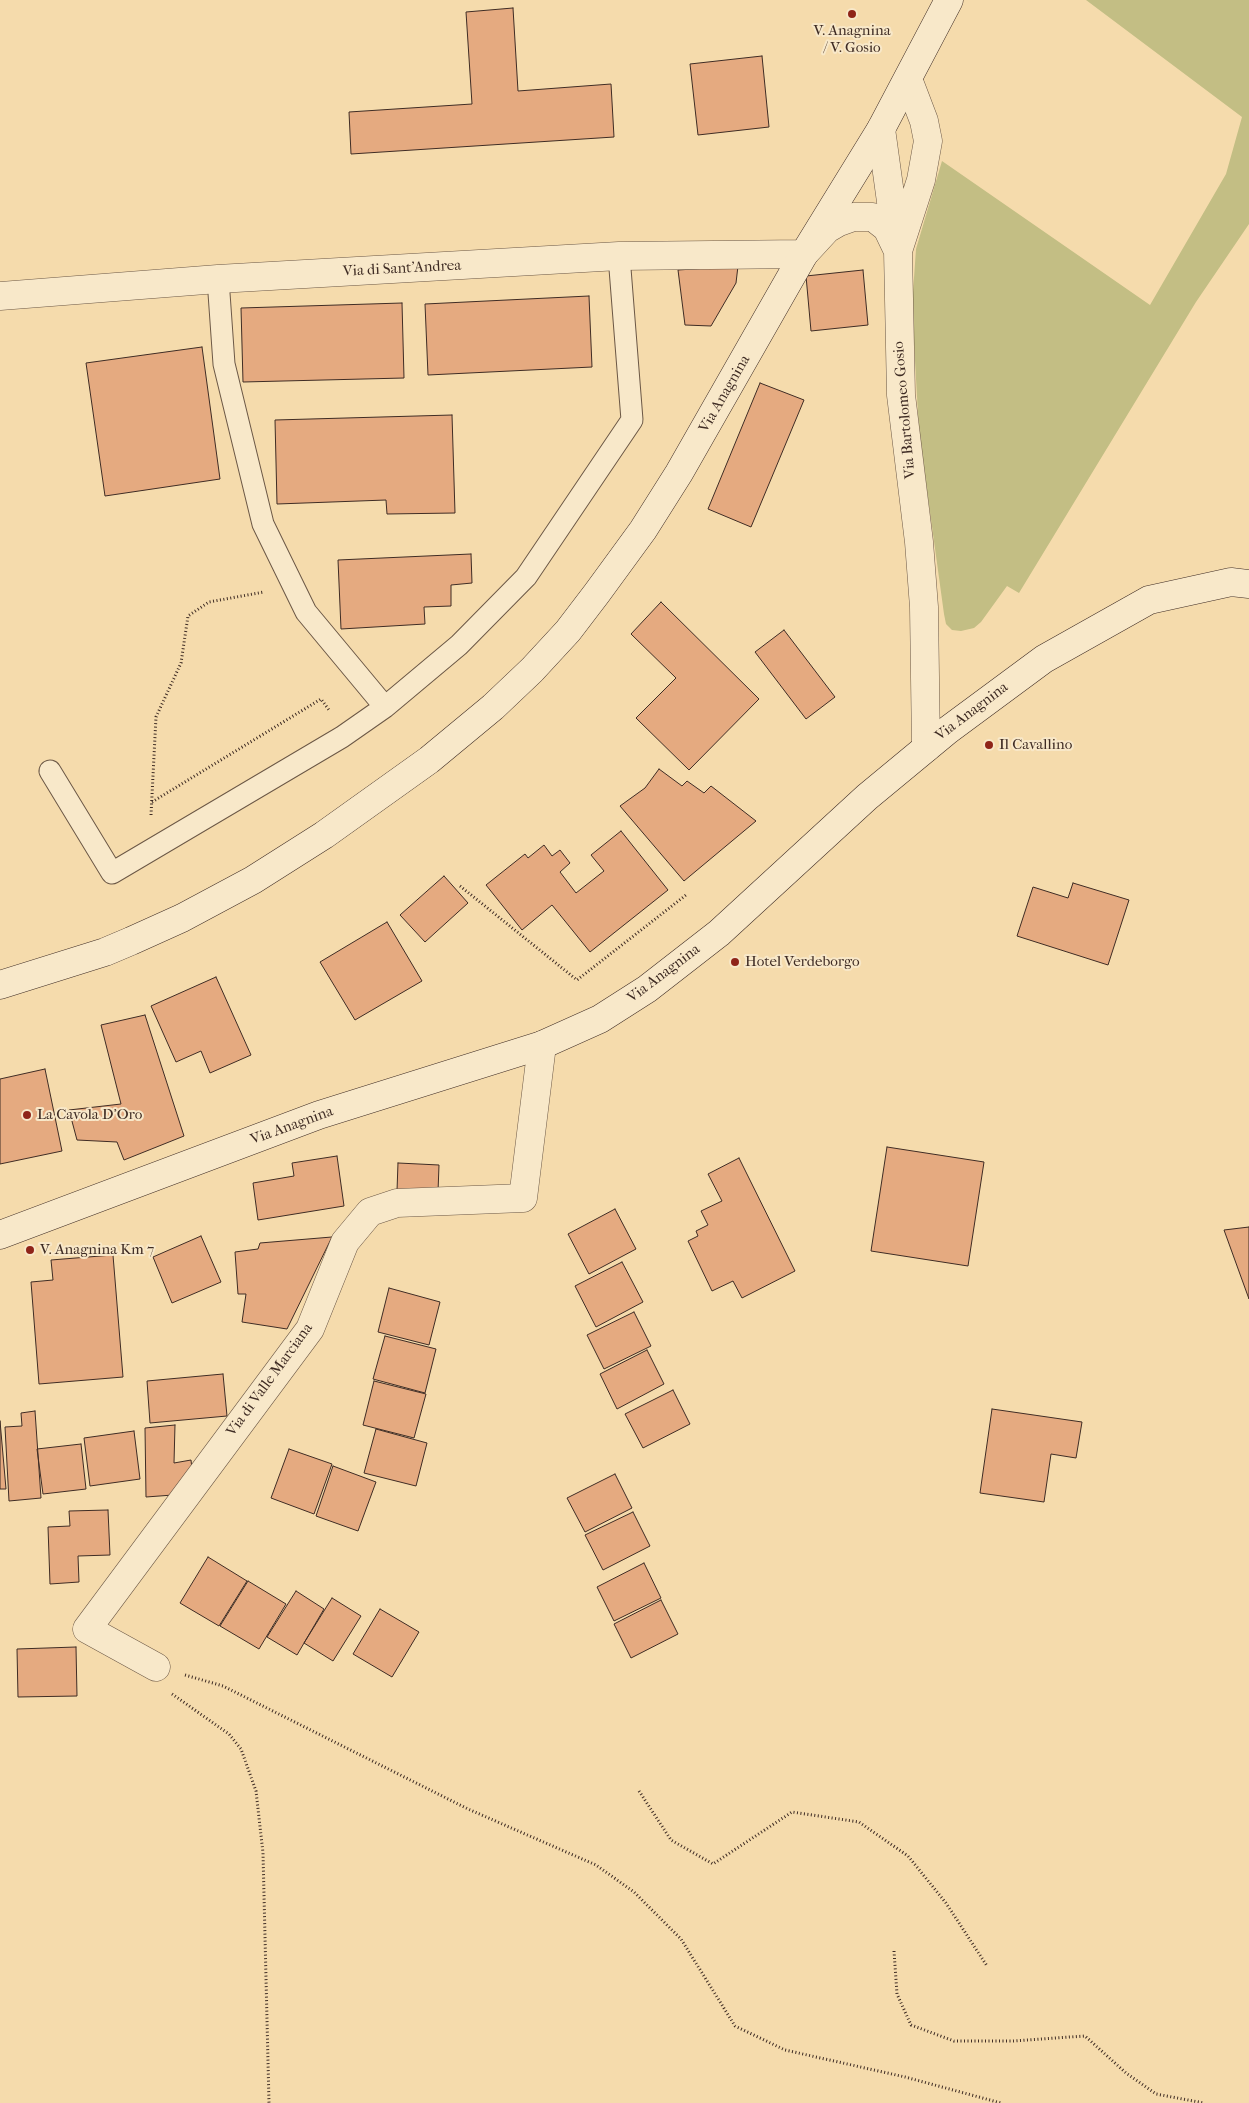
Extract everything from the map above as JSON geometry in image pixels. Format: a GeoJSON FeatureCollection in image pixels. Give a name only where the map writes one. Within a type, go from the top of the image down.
{"type":"FeatureCollection","features":[{"type":"Feature","properties":{"kind":"main road","name":"Via Anagnina"},"geometry":{"type":"LineString","coordinates":[[0,985],[105,952],[140,938],[254,880],[324,835],[399,782],[468,729],[505,696],[568,631],[643,530],[698,442],[804,254],[881,129],[949,0]]}},
{"type":"Feature","properties":{"kind":"main road","name":"Via Bartolomeo Gosio"},"geometry":{"type":"LineString","coordinates":[[908,79],[924,121],[928,141],[921,180],[898,251],[901,395],[920,542],[924,607],[926,748]]}},
{"type":"Feature","properties":{"kind":"main road"},"geometry":{"type":"LineString","coordinates":[[881,129],[898,251]]}},
{"type":"Feature","properties":{"kind":"main road"},"geometry":{"type":"LineString","coordinates":[[804,254],[827,229],[853,217],[872,217],[887,228],[898,251]]}},
{"type":"Feature","properties":{"kind":"main road","name":"Via di Sant'Andrea"},"geometry":{"type":"LineString","coordinates":[[0,296],[218,279],[619,256],[804,254]]}},
{"type":"Feature","properties":{"kind":"main road","name":"Via Anagnina"},"geometry":{"type":"LineString","coordinates":[[0,1235],[319,1115],[542,1045],[600,1019],[672,970],[725,927],[841,819],[926,748],[1044,659],[1148,600],[1230,582],[1249,584]]}},
{"type":"Feature","properties":{"kind":"main road","name":"Via di Valle Marciana"},"geometry":{"type":"LineString","coordinates":[[156,1667],[87,1629],[310,1329],[345,1242],[370,1212],[397,1203],[523,1202],[542,1045]]}},
{"type":"Feature","properties":{"kind":"lane"},"geometry":{"type":"LineString","coordinates":[[50,771],[112,873],[342,737],[385,707],[459,645],[526,577],[632,420],[619,256]]}},
{"type":"Feature","properties":{"kind":"lane"},"geometry":{"type":"LineString","coordinates":[[218,279],[224,364],[263,524],[306,612],[385,707]]}},
{"type":"Feature","properties":{"kind":"path"},"geometry":{"type":"LineString","coordinates":[[151,822],[156,717],[181,663],[188,616],[209,602],[294,586]]}},
{"type":"Feature","properties":{"kind":"path"},"geometry":{"type":"LineString","coordinates":[[152,802],[321,699],[332,713]]}},
{"type":"Feature","properties":{"kind":"path"},"geometry":{"type":"LineString","coordinates":[[460,886],[577,980],[686,895]]}},
{"type":"Feature","properties":{"kind":"path"},"geometry":{"type":"LineString","coordinates":[[156,1667],[162,1687],[229,1734],[241,1749],[256,1791],[263,1853],[269,2103]]}},
{"type":"Feature","properties":{"kind":"path"},"geometry":{"type":"LineString","coordinates":[[156,1667],[223,1686],[468,1809],[596,1865],[634,1892],[681,1939],[735,2026],[785,2050],[905,2077],[1001,2103]]}},
{"type":"Feature","properties":{"kind":"path"},"geometry":{"type":"LineString","coordinates":[[639,1791],[671,1840],[713,1864],[792,1812],[859,1822],[908,1856],[946,1903],[987,1966]]}},
{"type":"Feature","properties":{"kind":"path"},"geometry":{"type":"LineString","coordinates":[[894,1951],[898,1994],[910,2025],[954,2041],[1013,2041],[1085,2036],[1126,2074],[1156,2094],[1204,2103]]}},
{"type":"Feature","properties":{"kind":"shaded area"},"geometry":{"type":"Polygon","coordinates":[[[1086,0],[1249,0],[1249,224],[1196,302],[1019,593],[1007,586],[981,622],[974,628],[961,631],[952,630],[946,624],[944,614],[919,432],[912,307],[916,249],[942,161],[1150,305],[1226,174],[1242,117],[1086,0]]]}},
{"type":"Feature","properties":{"kind":"building"},"geometry":{"type":"Polygon","coordinates":[[[513,8],[518,91],[611,84],[614,137],[351,154],[349,112],[472,104],[466,12],[513,8]]]}},
{"type":"Feature","properties":{"kind":"building"},"geometry":{"type":"Polygon","coordinates":[[[762,56],[769,127],[698,135],[690,64],[762,56]]]}},
{"type":"Feature","properties":{"kind":"building"},"geometry":{"type":"Polygon","coordinates":[[[738,266],[736,283],[711,326],[685,325],[678,270],[738,266]]]}},
{"type":"Feature","properties":{"kind":"building"},"geometry":{"type":"Polygon","coordinates":[[[863,270],[868,325],[811,331],[806,276],[863,270]]]}},
{"type":"Feature","properties":{"kind":"building"},"geometry":{"type":"Polygon","coordinates":[[[589,296],[592,367],[428,375],[425,304],[589,296]]]}},
{"type":"Feature","properties":{"kind":"building"},"geometry":{"type":"Polygon","coordinates":[[[402,303],[404,378],[243,382],[241,308],[402,303]]]}},
{"type":"Feature","properties":{"kind":"building"},"geometry":{"type":"Polygon","coordinates":[[[202,347],[220,479],[105,496],[86,363],[202,347]]]}},
{"type":"Feature","properties":{"kind":"building"},"geometry":{"type":"Polygon","coordinates":[[[760,383],[804,400],[751,527],[708,509],[760,383]]]}},
{"type":"Feature","properties":{"kind":"building"},"geometry":{"type":"Polygon","coordinates":[[[452,415],[455,513],[387,514],[386,500],[277,504],[275,420],[452,415]]]}},
{"type":"Feature","properties":{"kind":"building"},"geometry":{"type":"Polygon","coordinates":[[[471,554],[472,583],[451,585],[451,606],[424,607],[425,624],[341,629],[338,560],[471,554]]]}},
{"type":"Feature","properties":{"kind":"building"},"geometry":{"type":"Polygon","coordinates":[[[661,602],[759,699],[689,770],[636,718],[676,678],[631,634],[661,602]]]}},
{"type":"Feature","properties":{"kind":"building"},"geometry":{"type":"Polygon","coordinates":[[[784,630],[835,697],[806,719],[755,652],[784,630]]]}},
{"type":"Feature","properties":{"kind":"building"},"geometry":{"type":"Polygon","coordinates":[[[659,769],[682,786],[687,781],[704,793],[711,786],[756,821],[684,881],[620,806],[645,788],[659,769]]]}},
{"type":"Feature","properties":{"kind":"building"},"geometry":{"type":"Polygon","coordinates":[[[621,831],[668,890],[590,952],[552,905],[522,930],[486,885],[525,854],[528,858],[544,845],[552,856],[560,850],[570,863],[560,872],[576,893],[604,871],[591,855],[621,831]]]}},
{"type":"Feature","properties":{"kind":"building"},"geometry":{"type":"Polygon","coordinates":[[[444,876],[468,903],[425,942],[400,915],[444,876]]]}},
{"type":"Feature","properties":{"kind":"building"},"geometry":{"type":"Polygon","coordinates":[[[1073,883],[1129,900],[1108,965],[1017,936],[1033,887],[1068,898],[1073,883]]]}},
{"type":"Feature","properties":{"kind":"building"},"geometry":{"type":"Polygon","coordinates":[[[387,922],[422,981],[355,1020],[320,962],[387,922]]]}},
{"type":"Feature","properties":{"kind":"building"},"geometry":{"type":"Polygon","coordinates":[[[216,977],[251,1055],[210,1073],[201,1051],[176,1062],[151,1006],[216,977]]]}},
{"type":"Feature","properties":{"kind":"building"},"geometry":{"type":"Polygon","coordinates":[[[145,1015],[184,1136],[124,1160],[117,1142],[77,1140],[69,1110],[121,1104],[101,1025],[145,1015]]]}},
{"type":"Feature","properties":{"kind":"building","name":"La Cavola D'Oro"},"geometry":{"type":"Polygon","coordinates":[[[45,1069],[62,1151],[0,1164],[0,1079],[45,1069]]]}},
{"type":"Feature","properties":{"kind":"building"},"geometry":{"type":"Polygon","coordinates":[[[887,1147],[984,1162],[968,1266],[871,1251],[887,1147]]]}},
{"type":"Feature","properties":{"kind":"building"},"geometry":{"type":"Polygon","coordinates":[[[337,1156],[344,1206],[258,1220],[253,1183],[294,1176],[292,1163],[337,1156]]]}},
{"type":"Feature","properties":{"kind":"building"},"geometry":{"type":"Polygon","coordinates":[[[739,1158],[795,1271],[742,1298],[733,1281],[712,1291],[688,1241],[698,1236],[696,1231],[708,1225],[701,1211],[722,1201],[708,1174],[739,1158]]]}},
{"type":"Feature","properties":{"kind":"building"},"geometry":{"type":"Polygon","coordinates":[[[398,1163],[439,1165],[438,1192],[397,1191],[398,1163]]]}},
{"type":"Feature","properties":{"kind":"building"},"geometry":{"type":"Polygon","coordinates":[[[615,1209],[636,1249],[589,1274],[568,1234],[615,1209]]]}},
{"type":"Feature","properties":{"kind":"building"},"geometry":{"type":"Polygon","coordinates":[[[1249,1227],[1249,1299],[1224,1230],[1249,1227]]]}},
{"type":"Feature","properties":{"kind":"building"},"geometry":{"type":"Polygon","coordinates":[[[201,1236],[221,1282],[172,1303],[153,1257],[201,1236]]]}},
{"type":"Feature","properties":{"kind":"building"},"geometry":{"type":"Polygon","coordinates":[[[332,1237],[287,1329],[242,1322],[246,1294],[238,1294],[235,1252],[258,1249],[260,1243],[332,1237]]]}},
{"type":"Feature","properties":{"kind":"building"},"geometry":{"type":"Polygon","coordinates":[[[113,1255],[123,1377],[39,1384],[31,1282],[53,1280],[51,1260],[113,1255]]]}},
{"type":"Feature","properties":{"kind":"building"},"geometry":{"type":"Polygon","coordinates":[[[622,1262],[643,1302],[596,1327],[575,1286],[622,1262]]]}},
{"type":"Feature","properties":{"kind":"building"},"geometry":{"type":"Polygon","coordinates":[[[389,1288],[440,1302],[429,1345],[378,1332],[389,1288]]]}},
{"type":"Feature","properties":{"kind":"building"},"geometry":{"type":"Polygon","coordinates":[[[634,1312],[651,1346],[604,1369],[587,1335],[634,1312]]]}},
{"type":"Feature","properties":{"kind":"building"},"geometry":{"type":"Polygon","coordinates":[[[385,1336],[436,1349],[425,1393],[373,1379],[385,1336]]]}},
{"type":"Feature","properties":{"kind":"building"},"geometry":{"type":"Polygon","coordinates":[[[647,1350],[664,1384],[617,1409],[600,1374],[647,1350]]]}},
{"type":"Feature","properties":{"kind":"building"},"geometry":{"type":"Polygon","coordinates":[[[223,1374],[227,1416],[150,1423],[147,1381],[223,1374]]]}},
{"type":"Feature","properties":{"kind":"building"},"geometry":{"type":"Polygon","coordinates":[[[374,1381],[426,1394],[414,1438],[363,1425],[374,1381]]]}},
{"type":"Feature","properties":{"kind":"building"},"geometry":{"type":"Polygon","coordinates":[[[673,1390],[690,1424],[643,1448],[625,1414],[673,1390]]]}},
{"type":"Feature","properties":{"kind":"building"},"geometry":{"type":"Polygon","coordinates":[[[992,1409],[1082,1422],[1076,1458],[1051,1454],[1044,1502],[980,1493],[992,1409]]]}},
{"type":"Feature","properties":{"kind":"building"},"geometry":{"type":"Polygon","coordinates":[[[35,1411],[41,1498],[9,1501],[5,1427],[22,1426],[21,1413],[35,1411]]]}},
{"type":"Feature","properties":{"kind":"building"},"geometry":{"type":"Polygon","coordinates":[[[0,1421],[6,1489],[0,1489],[0,1421]]]}},
{"type":"Feature","properties":{"kind":"building"},"geometry":{"type":"Polygon","coordinates":[[[175,1425],[174,1463],[191,1460],[192,1469],[173,1495],[146,1497],[145,1428],[175,1425]]]}},
{"type":"Feature","properties":{"kind":"building"},"geometry":{"type":"Polygon","coordinates":[[[376,1429],[427,1443],[416,1486],[364,1473],[376,1429]]]}},
{"type":"Feature","properties":{"kind":"building"},"geometry":{"type":"Polygon","coordinates":[[[134,1431],[140,1479],[90,1486],[84,1438],[134,1431]]]}},
{"type":"Feature","properties":{"kind":"building"},"geometry":{"type":"Polygon","coordinates":[[[81,1444],[86,1489],[43,1494],[37,1449],[81,1444]]]}},
{"type":"Feature","properties":{"kind":"building"},"geometry":{"type":"Polygon","coordinates":[[[289,1449],[332,1464],[314,1514],[271,1498],[289,1449]]]}},
{"type":"Feature","properties":{"kind":"building"},"geometry":{"type":"Polygon","coordinates":[[[333,1466],[376,1482],[358,1531],[316,1516],[333,1466]]]}},
{"type":"Feature","properties":{"kind":"building"},"geometry":{"type":"Polygon","coordinates":[[[615,1474],[632,1508],[585,1532],[567,1498],[615,1474]]]}},
{"type":"Feature","properties":{"kind":"building"},"geometry":{"type":"Polygon","coordinates":[[[108,1510],[110,1555],[78,1556],[79,1582],[50,1584],[48,1527],[70,1526],[69,1511],[108,1510]]]}},
{"type":"Feature","properties":{"kind":"building"},"geometry":{"type":"Polygon","coordinates":[[[633,1512],[650,1546],[603,1570],[585,1535],[633,1512]]]}},
{"type":"Feature","properties":{"kind":"building"},"geometry":{"type":"Polygon","coordinates":[[[208,1557],[247,1581],[219,1626],[180,1603],[208,1557]]]}},
{"type":"Feature","properties":{"kind":"building"},"geometry":{"type":"Polygon","coordinates":[[[644,1563],[661,1598],[614,1621],[597,1587],[644,1563]]]}},
{"type":"Feature","properties":{"kind":"building"},"geometry":{"type":"Polygon","coordinates":[[[248,1581],[286,1604],[259,1649],[220,1626],[248,1581]]]}},
{"type":"Feature","properties":{"kind":"building"},"geometry":{"type":"Polygon","coordinates":[[[296,1591],[324,1609],[297,1655],[267,1637],[296,1591]]]}},
{"type":"Feature","properties":{"kind":"building"},"geometry":{"type":"Polygon","coordinates":[[[332,1598],[361,1616],[333,1661],[304,1643],[332,1598]]]}},
{"type":"Feature","properties":{"kind":"building"},"geometry":{"type":"Polygon","coordinates":[[[661,1600],[678,1634],[631,1658],[614,1624],[661,1600]]]}},
{"type":"Feature","properties":{"kind":"building"},"geometry":{"type":"Polygon","coordinates":[[[380,1609],[419,1632],[392,1677],[353,1654],[380,1609]]]}},
{"type":"Feature","properties":{"kind":"building"},"geometry":{"type":"Polygon","coordinates":[[[76,1647],[77,1696],[18,1697],[17,1649],[76,1647]]]}},
{"type":"Feature","properties":{"kind":"place","name":"V. Anagnina / V. Gosio"},"geometry":{"type":"Point","coordinates":[852,14]}},
{"type":"Feature","properties":{"kind":"place","name":"Il Cavallino"},"geometry":{"type":"Point","coordinates":[989,745]}},
{"type":"Feature","properties":{"kind":"place","name":"Hotel Verdeborgo"},"geometry":{"type":"Point","coordinates":[735,962]}},
{"type":"Feature","properties":{"kind":"place","name":"La Cavola D'Oro"},"geometry":{"type":"Point","coordinates":[27,1115]}},
{"type":"Feature","properties":{"kind":"place","name":"V. Anagnina Km 7"},"geometry":{"type":"Point","coordinates":[30,1250]}}]}
